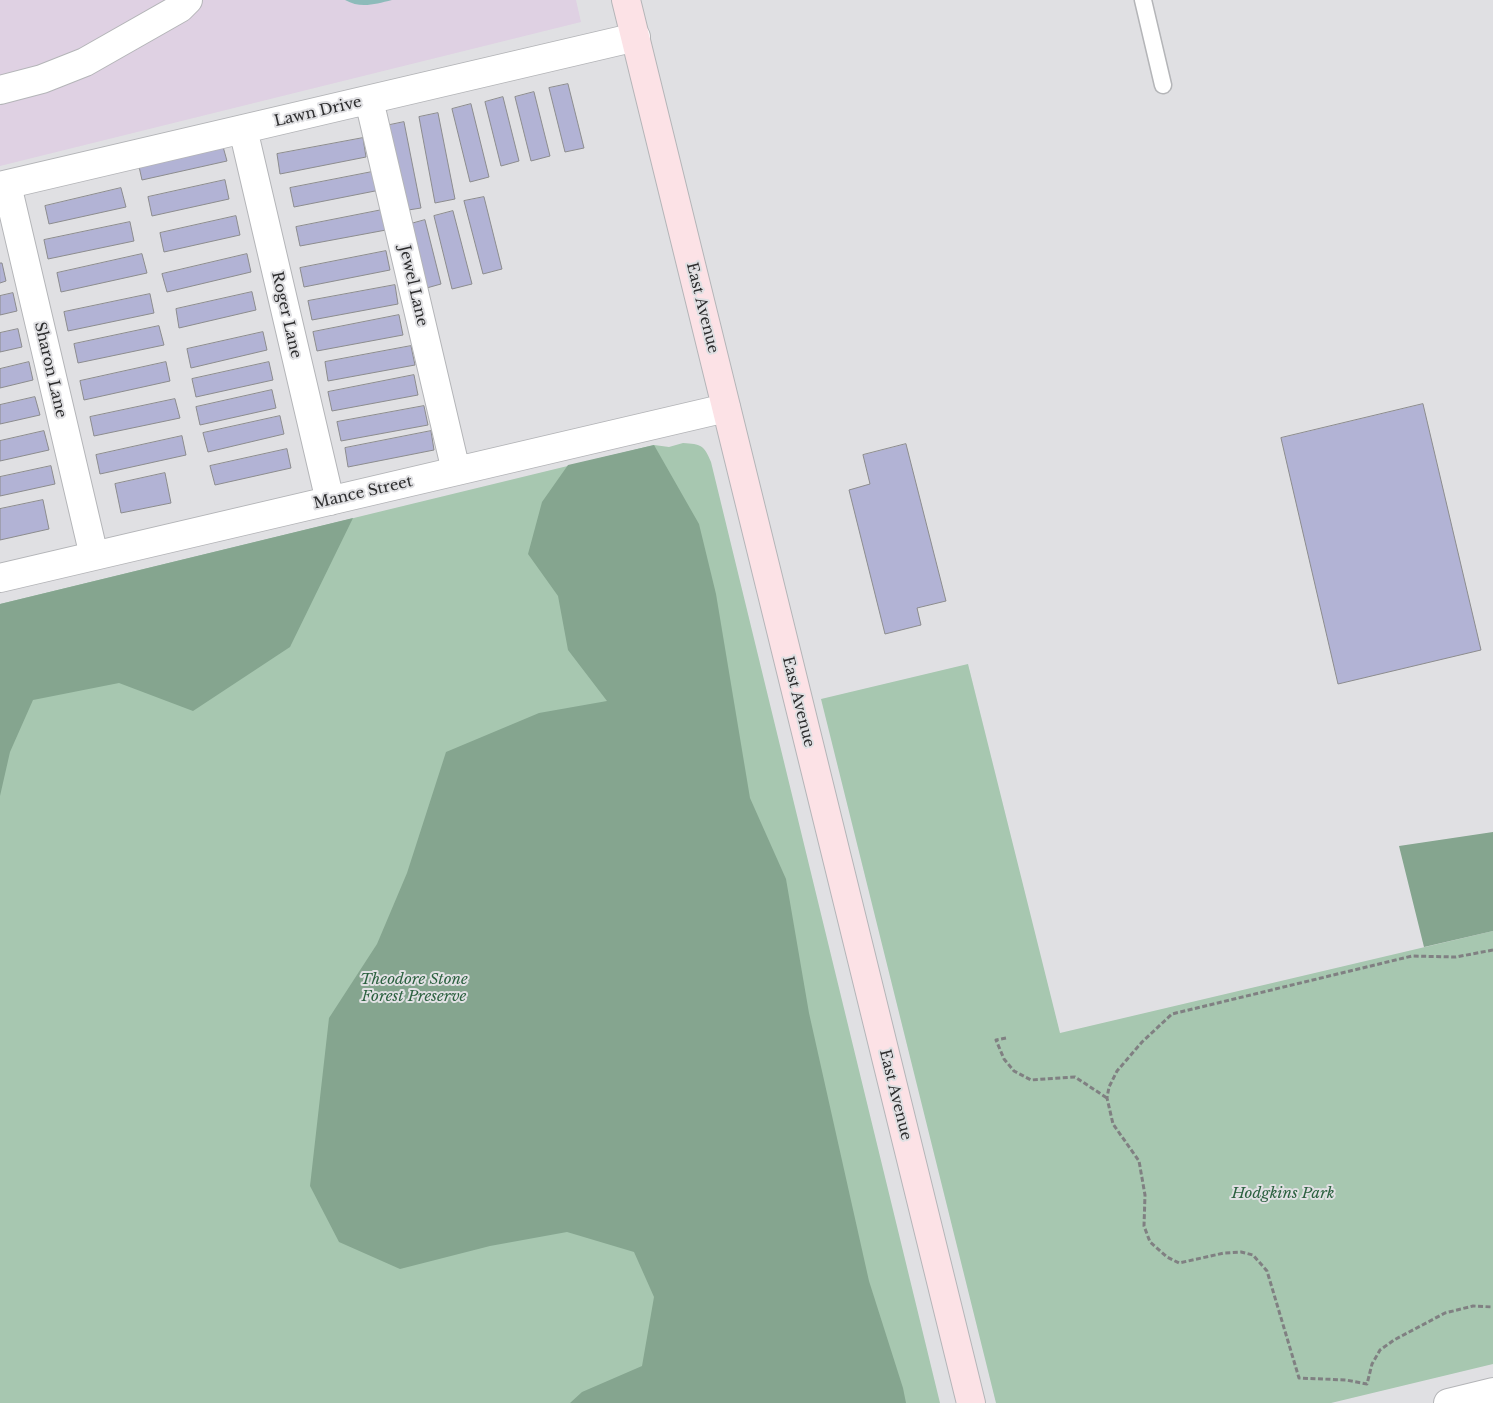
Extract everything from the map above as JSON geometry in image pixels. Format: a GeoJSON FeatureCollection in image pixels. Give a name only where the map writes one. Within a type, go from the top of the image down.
{"type":"FeatureCollection","features":[{"type":"Feature","properties":{"kind":"street"},"geometry":{"type":"LineString","coordinates":[[0,90],[42,80],[85,62],[180,8],[188,0]]}},
{"type":"Feature","properties":{"kind":"street","name":"East Avenue"},"geometry":{"type":"LineString","coordinates":[[626,0],[971,1403]]}},
{"type":"Feature","properties":{"kind":"street","name":"Lawn Drive"},"geometry":{"type":"LineString","coordinates":[[3,186],[636,37]]}},
{"type":"Feature","properties":{"kind":"street","name":"Jewel Lane"},"geometry":{"type":"LineString","coordinates":[[369,100],[456,471]]}},
{"type":"Feature","properties":{"kind":"street","name":"Roger Lane"},"geometry":{"type":"LineString","coordinates":[[243,129],[330,501]]}},
{"type":"Feature","properties":{"kind":"street","name":"Sharon Lane"},"geometry":{"type":"LineString","coordinates":[[3,186],[94,556]]}},
{"type":"Feature","properties":{"kind":"street","name":"Mance Street"},"geometry":{"type":"LineString","coordinates":[[0,578],[726,408]]}},
{"type":"Feature","properties":{"kind":"street"},"geometry":{"type":"LineString","coordinates":[[1448,1403],[1493,1392]]}},
{"type":"Feature","properties":{"kind":"lane"},"geometry":{"type":"LineString","coordinates":[[1142,0],[1163,85]]}},
{"type":"Feature","properties":{"kind":"path"},"geometry":{"type":"LineString","coordinates":[[1493,950],[1456,957],[1412,956],[1172,1014],[1142,1042],[1117,1071],[1109,1086],[1108,1098],[1113,1124],[1139,1161],[1145,1195],[1144,1226],[1150,1242],[1167,1256],[1179,1262],[1224,1252],[1253,1254],[1267,1271],[1299,1378],[1346,1380],[1367,1384],[1372,1364],[1380,1350],[1394,1340],[1445,1313],[1473,1306],[1493,1307]]}},
{"type":"Feature","properties":{"kind":"path"},"geometry":{"type":"LineString","coordinates":[[1006,1038],[996,1040],[1004,1059],[1014,1071],[1031,1080],[1075,1077],[1108,1098]]}},
{"type":"Feature","properties":{"kind":"shaded area"},"geometry":{"type":"Polygon","coordinates":[[[0,0],[576,0],[581,22],[0,166],[0,0]]]}},
{"type":"Feature","properties":{"kind":"green space","name":"Theodore Stone Forest Preserve"},"geometry":{"type":"Polygon","coordinates":[[[683,443],[701,446],[711,462],[940,1403],[0,1403],[0,604],[654,445],[669,447],[683,443]]]}},
{"type":"Feature","properties":{"kind":"green space"},"geometry":{"type":"Polygon","coordinates":[[[654,445],[699,524],[716,594],[750,798],[786,879],[809,1013],[869,1281],[906,1403],[570,1403],[582,1392],[642,1366],[654,1297],[634,1252],[567,1232],[490,1246],[400,1269],[339,1242],[310,1186],[329,1018],[377,944],[407,873],[446,752],[539,713],[607,701],[568,650],[558,596],[528,554],[542,502],[568,465],[654,445]]]}},
{"type":"Feature","properties":{"kind":"green space"},"geometry":{"type":"Polygon","coordinates":[[[353,518],[290,647],[193,711],[119,683],[33,700],[10,752],[0,796],[0,604],[353,518]]]}},
{"type":"Feature","properties":{"kind":"green space","name":"Hodgkins Park"},"geometry":{"type":"Polygon","coordinates":[[[968,664],[1060,1033],[1493,931],[1493,1364],[1331,1403],[996,1403],[821,699],[968,664]]]}},
{"type":"Feature","properties":{"kind":"green space"},"geometry":{"type":"Polygon","coordinates":[[[1493,832],[1493,931],[1424,947],[1399,846],[1493,832]]]}},
{"type":"Feature","properties":{"kind":"water"},"geometry":{"type":"Polygon","coordinates":[[[345,0],[392,0],[362,5],[345,0]]]}},
{"type":"Feature","properties":{"kind":"building"},"geometry":{"type":"Polygon","coordinates":[[[568,84],[584,148],[565,152],[549,88],[568,84]]]}},
{"type":"Feature","properties":{"kind":"building"},"geometry":{"type":"Polygon","coordinates":[[[534,92],[550,156],[531,161],[515,97],[534,92]]]}},
{"type":"Feature","properties":{"kind":"building"},"geometry":{"type":"Polygon","coordinates":[[[503,97],[519,161],[501,166],[485,102],[503,97]]]}},
{"type":"Feature","properties":{"kind":"building"},"geometry":{"type":"Polygon","coordinates":[[[471,104],[489,177],[470,182],[452,109],[471,104]]]}},
{"type":"Feature","properties":{"kind":"building"},"geometry":{"type":"Polygon","coordinates":[[[438,113],[455,199],[435,203],[419,117],[438,113]]]}},
{"type":"Feature","properties":{"kind":"building"},"geometry":{"type":"Polygon","coordinates":[[[404,122],[421,208],[402,211],[385,126],[404,122]]]}},
{"type":"Feature","properties":{"kind":"building"},"geometry":{"type":"Polygon","coordinates":[[[363,138],[366,157],[280,174],[277,154],[363,138]]]}},
{"type":"Feature","properties":{"kind":"building"},"geometry":{"type":"Polygon","coordinates":[[[222,143],[227,161],[142,180],[138,162],[222,143]]]}},
{"type":"Feature","properties":{"kind":"building"},"geometry":{"type":"Polygon","coordinates":[[[377,171],[380,190],[294,207],[290,188],[377,171]]]}},
{"type":"Feature","properties":{"kind":"building"},"geometry":{"type":"Polygon","coordinates":[[[225,180],[229,199],[152,216],[148,197],[225,180]]]}},
{"type":"Feature","properties":{"kind":"building"},"geometry":{"type":"Polygon","coordinates":[[[121,188],[126,207],[49,224],[45,206],[121,188]]]}},
{"type":"Feature","properties":{"kind":"building"},"geometry":{"type":"Polygon","coordinates":[[[484,197],[502,269],[483,274],[464,201],[484,197]]]}},
{"type":"Feature","properties":{"kind":"building"},"geometry":{"type":"Polygon","coordinates":[[[382,210],[386,230],[300,246],[296,227],[382,210]]]}},
{"type":"Feature","properties":{"kind":"building"},"geometry":{"type":"Polygon","coordinates":[[[453,211],[472,284],[452,289],[434,216],[453,211]]]}},
{"type":"Feature","properties":{"kind":"building"},"geometry":{"type":"Polygon","coordinates":[[[236,216],[240,235],[164,252],[160,233],[236,216]]]}},
{"type":"Feature","properties":{"kind":"building"},"geometry":{"type":"Polygon","coordinates":[[[425,220],[441,284],[423,289],[407,225],[425,220]]]}},
{"type":"Feature","properties":{"kind":"building"},"geometry":{"type":"Polygon","coordinates":[[[130,222],[134,241],[48,259],[44,240],[130,222]]]}},
{"type":"Feature","properties":{"kind":"building"},"geometry":{"type":"Polygon","coordinates":[[[386,251],[390,270],[304,287],[300,268],[386,251]]]}},
{"type":"Feature","properties":{"kind":"building"},"geometry":{"type":"Polygon","coordinates":[[[142,254],[147,273],[61,292],[57,273],[142,254]]]}},
{"type":"Feature","properties":{"kind":"building"},"geometry":{"type":"Polygon","coordinates":[[[247,254],[251,272],[167,292],[162,274],[247,254]]]}},
{"type":"Feature","properties":{"kind":"building"},"geometry":{"type":"Polygon","coordinates":[[[0,263],[2,263],[6,281],[0,283],[0,263]]]}},
{"type":"Feature","properties":{"kind":"building"},"geometry":{"type":"Polygon","coordinates":[[[395,285],[398,304],[312,320],[308,301],[395,285]]]}},
{"type":"Feature","properties":{"kind":"building"},"geometry":{"type":"Polygon","coordinates":[[[252,292],[256,310],[179,328],[176,309],[252,292]]]}},
{"type":"Feature","properties":{"kind":"building"},"geometry":{"type":"Polygon","coordinates":[[[13,293],[17,311],[0,315],[0,296],[13,293]]]}},
{"type":"Feature","properties":{"kind":"building"},"geometry":{"type":"Polygon","coordinates":[[[150,294],[154,313],[68,331],[64,312],[150,294]]]}},
{"type":"Feature","properties":{"kind":"building"},"geometry":{"type":"Polygon","coordinates":[[[399,315],[403,335],[317,351],[313,332],[399,315]]]}},
{"type":"Feature","properties":{"kind":"building"},"geometry":{"type":"Polygon","coordinates":[[[159,326],[164,345],[78,363],[74,344],[159,326]]]}},
{"type":"Feature","properties":{"kind":"building"},"geometry":{"type":"Polygon","coordinates":[[[18,329],[22,347],[0,352],[0,333],[18,329]]]}},
{"type":"Feature","properties":{"kind":"building"},"geometry":{"type":"Polygon","coordinates":[[[263,332],[267,350],[191,368],[187,349],[263,332]]]}},
{"type":"Feature","properties":{"kind":"building"},"geometry":{"type":"Polygon","coordinates":[[[411,346],[415,365],[328,381],[325,362],[411,346]]]}},
{"type":"Feature","properties":{"kind":"building"},"geometry":{"type":"Polygon","coordinates":[[[29,362],[33,380],[0,388],[0,369],[29,362]]]}},
{"type":"Feature","properties":{"kind":"building"},"geometry":{"type":"Polygon","coordinates":[[[166,362],[170,381],[84,400],[80,381],[166,362]]]}},
{"type":"Feature","properties":{"kind":"building"},"geometry":{"type":"Polygon","coordinates":[[[269,362],[273,380],[196,397],[192,379],[269,362]]]}},
{"type":"Feature","properties":{"kind":"building"},"geometry":{"type":"Polygon","coordinates":[[[414,375],[418,395],[332,411],[328,392],[414,375]]]}},
{"type":"Feature","properties":{"kind":"building"},"geometry":{"type":"Polygon","coordinates":[[[272,390],[276,408],[200,425],[196,407],[272,390]]]}},
{"type":"Feature","properties":{"kind":"building"},"geometry":{"type":"Polygon","coordinates":[[[35,397],[40,415],[0,424],[0,405],[35,397]]]}},
{"type":"Feature","properties":{"kind":"building"},"geometry":{"type":"Polygon","coordinates":[[[175,399],[180,418],[94,436],[90,417],[175,399]]]}},
{"type":"Feature","properties":{"kind":"building"},"geometry":{"type":"Polygon","coordinates":[[[1423,404],[1481,650],[1338,684],[1281,438],[1423,404]]]}},
{"type":"Feature","properties":{"kind":"building"},"geometry":{"type":"Polygon","coordinates":[[[424,406],[428,425],[341,441],[337,422],[424,406]]]}},
{"type":"Feature","properties":{"kind":"building"},"geometry":{"type":"Polygon","coordinates":[[[280,416],[284,434],[208,452],[203,433],[280,416]]]}},
{"type":"Feature","properties":{"kind":"building"},"geometry":{"type":"Polygon","coordinates":[[[44,431],[49,450],[0,461],[0,441],[44,431]]]}},
{"type":"Feature","properties":{"kind":"building"},"geometry":{"type":"Polygon","coordinates":[[[431,431],[434,450],[348,467],[345,448],[431,431]]]}},
{"type":"Feature","properties":{"kind":"building"},"geometry":{"type":"Polygon","coordinates":[[[182,436],[186,455],[100,474],[96,455],[182,436]]]}},
{"type":"Feature","properties":{"kind":"building"},"geometry":{"type":"Polygon","coordinates":[[[906,444],[946,601],[917,608],[921,625],[885,634],[849,490],[870,484],[863,455],[906,444]]]}},
{"type":"Feature","properties":{"kind":"building"},"geometry":{"type":"Polygon","coordinates":[[[287,449],[291,468],[215,485],[210,466],[287,449]]]}},
{"type":"Feature","properties":{"kind":"building"},"geometry":{"type":"Polygon","coordinates":[[[51,466],[55,484],[0,496],[0,477],[51,466]]]}},
{"type":"Feature","properties":{"kind":"building"},"geometry":{"type":"Polygon","coordinates":[[[165,473],[171,503],[121,513],[115,484],[165,473]]]}},
{"type":"Feature","properties":{"kind":"building"},"geometry":{"type":"Polygon","coordinates":[[[43,500],[49,529],[0,540],[0,509],[43,500]]]}}]}
